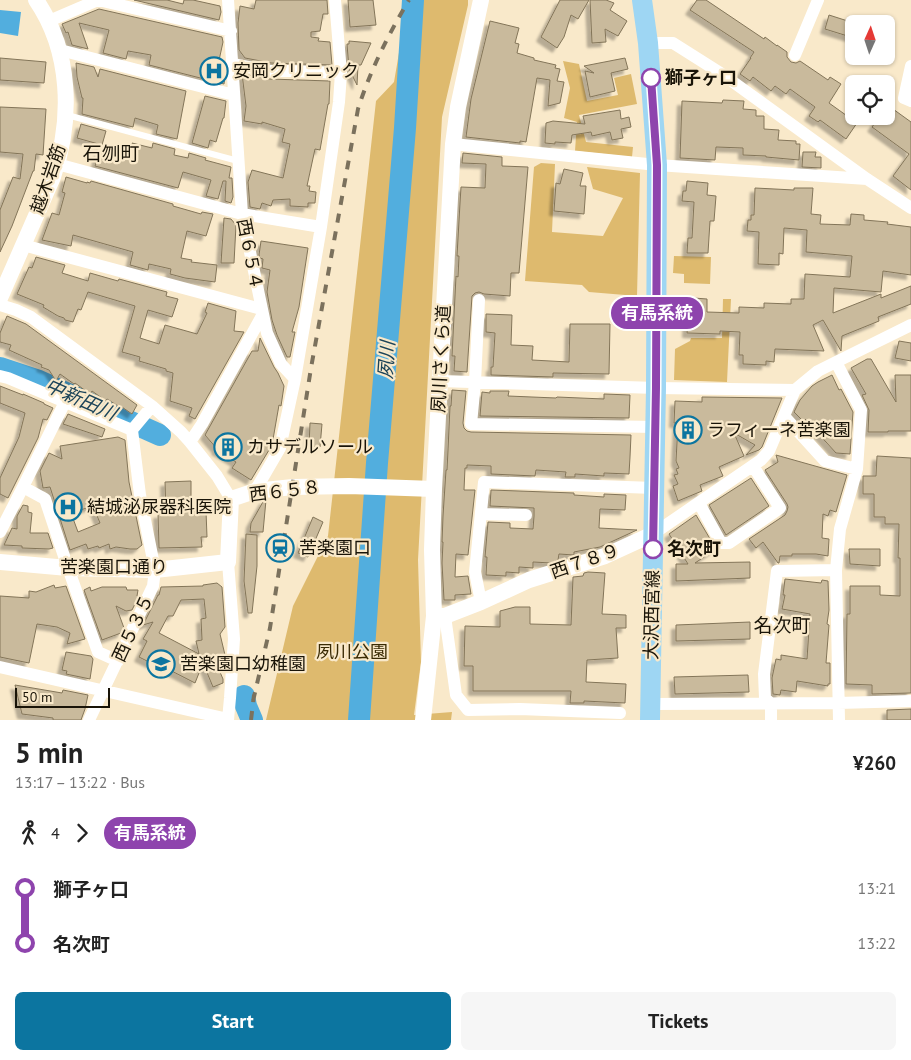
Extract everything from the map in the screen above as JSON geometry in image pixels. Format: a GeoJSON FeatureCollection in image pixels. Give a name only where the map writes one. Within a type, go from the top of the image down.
{"type":"FeatureCollection","features":[{"type":"Feature","properties":{"kind":"main road","name":"大沢西宮線"},"geometry":{"type":"LineString","coordinates":[[642,0],[648,43],[657,165],[656,388],[650,712]]}},
{"type":"Feature","properties":{"kind":"street","name":"越木岩筋"},"geometry":{"type":"LineString","coordinates":[[0,298],[57,164],[66,115],[65,77],[60,50],[49,21],[36,0]]}},
{"type":"Feature","properties":{"kind":"street"},"geometry":{"type":"LineString","coordinates":[[49,21],[98,0],[231,31]]}},
{"type":"Feature","properties":{"kind":"street","name":"西６５４"},"geometry":{"type":"LineString","coordinates":[[228,0],[242,214],[267,333],[281,364],[294,379]]}},
{"type":"Feature","properties":{"kind":"street"},"geometry":{"type":"LineString","coordinates":[[255,491],[280,448],[320,227],[336,122],[341,73],[335,0]]}},
{"type":"Feature","properties":{"kind":"street","name":"夙川さくら道"},"geometry":{"type":"LineString","coordinates":[[423,720],[439,616],[432,550],[453,144],[458,107],[481,0]]}},
{"type":"Feature","properties":{"kind":"street"},"geometry":{"type":"LineString","coordinates":[[795,55],[818,0]]}},
{"type":"Feature","properties":{"kind":"street"},"geometry":{"type":"LineString","coordinates":[[648,43],[673,43],[722,74],[867,179],[911,208]]}},
{"type":"Feature","properties":{"kind":"street"},"geometry":{"type":"LineString","coordinates":[[60,50],[234,95]]}},
{"type":"Feature","properties":{"kind":"street"},"geometry":{"type":"LineString","coordinates":[[232,64],[270,72],[341,73]]}},
{"type":"Feature","properties":{"kind":"street"},"geometry":{"type":"LineString","coordinates":[[911,66],[904,98],[911,101]]}},
{"type":"Feature","properties":{"kind":"street"},"geometry":{"type":"LineString","coordinates":[[453,144],[657,165],[867,179]]}},
{"type":"Feature","properties":{"kind":"street"},"geometry":{"type":"LineString","coordinates":[[57,164],[242,214],[320,227]]}},
{"type":"Feature","properties":{"kind":"street"},"geometry":{"type":"LineString","coordinates":[[23,245],[262,312],[202,424],[190,442]]}},
{"type":"Feature","properties":{"kind":"street"},"geometry":{"type":"LineString","coordinates":[[479,300],[471,424],[655,427]]}},
{"type":"Feature","properties":{"kind":"street","name":"西６５８"},"geometry":{"type":"LineString","coordinates":[[0,305],[30,317],[148,411],[181,432],[217,476],[231,499],[255,491],[293,486],[349,486],[434,490]]}},
{"type":"Feature","properties":{"kind":"street"},"geometry":{"type":"LineString","coordinates":[[440,381],[656,388],[796,390],[818,372],[911,325]]}},
{"type":"Feature","properties":{"kind":"street"},"geometry":{"type":"LineString","coordinates":[[836,362],[861,410],[857,469],[840,529],[836,570],[839,720]]}},
{"type":"Feature","properties":{"kind":"street"},"geometry":{"type":"LineString","coordinates":[[0,376],[133,428],[148,411]]}},
{"type":"Feature","properties":{"kind":"street","name":"西７８９"},"geometry":{"type":"LineString","coordinates":[[439,616],[481,602],[529,580],[605,556],[653,534],[761,460],[769,451],[796,390]]}},
{"type":"Feature","properties":{"kind":"street"},"geometry":{"type":"LineString","coordinates":[[0,532],[65,402]]}},
{"type":"Feature","properties":{"kind":"street"},"geometry":{"type":"LineString","coordinates":[[784,416],[825,461],[857,469]]}},
{"type":"Feature","properties":{"kind":"street","name":"西５３５"},"geometry":{"type":"LineString","coordinates":[[89,720],[153,586],[155,570],[140,495],[133,428]]}},
{"type":"Feature","properties":{"kind":"street"},"geometry":{"type":"LineString","coordinates":[[699,503],[721,543],[729,543],[780,508],[753,466]]}},
{"type":"Feature","properties":{"kind":"street"},"geometry":{"type":"LineString","coordinates":[[481,602],[475,572],[484,482],[654,488]]}},
{"type":"Feature","properties":{"kind":"street"},"geometry":{"type":"LineString","coordinates":[[23,487],[46,499],[98,652],[118,661]]}},
{"type":"Feature","properties":{"kind":"street"},"geometry":{"type":"LineString","coordinates":[[0,667],[228,720],[234,639],[228,562],[231,499]]}},
{"type":"Feature","properties":{"kind":"street"},"geometry":{"type":"LineString","coordinates":[[481,514],[526,516]]}},
{"type":"Feature","properties":{"kind":"street","name":"苦楽園口通り"},"geometry":{"type":"LineString","coordinates":[[0,562],[68,568],[155,570],[228,562]]}},
{"type":"Feature","properties":{"kind":"street"},"geometry":{"type":"LineString","coordinates":[[771,720],[771,704],[765,698],[764,674],[777,571],[836,570]]}},
{"type":"Feature","properties":{"kind":"street"},"geometry":{"type":"LineString","coordinates":[[439,616],[456,695],[468,710],[520,715],[590,716],[620,713]]}},
{"type":"Feature","properties":{"kind":"street"},"geometry":{"type":"LineString","coordinates":[[650,712],[771,704],[911,701]]}},
{"type":"Feature","properties":{"kind":"lane"},"geometry":{"type":"LineString","coordinates":[[66,115],[238,161]]}},
{"type":"Feature","properties":{"kind":"green space","name":"夙川公園"},"geometry":{"type":"Polygon","coordinates":[[[408,0],[468,0],[442,117],[418,560],[421,662],[414,715],[452,712],[451,720],[266,720],[293,606],[328,536],[376,101],[394,82],[408,0]]]}},
{"type":"Feature","properties":{"kind":"green space"},"geometry":{"type":"Polygon","coordinates":[[[563,61],[579,64],[587,101],[618,95],[614,78],[631,74],[637,104],[579,115],[586,142],[633,147],[632,157],[575,151],[577,122],[564,118],[570,88],[563,61]]]}},
{"type":"Feature","properties":{"kind":"green space"},"geometry":{"type":"Polygon","coordinates":[[[541,163],[555,164],[552,232],[603,236],[623,198],[593,189],[587,167],[640,173],[637,296],[589,292],[582,285],[525,281],[534,167],[541,163]]]}},
{"type":"Feature","properties":{"kind":"green space"},"geometry":{"type":"Polygon","coordinates":[[[674,256],[711,257],[710,284],[684,283],[684,274],[673,273],[674,256]]]}},
{"type":"Feature","properties":{"kind":"green space"},"geometry":{"type":"Polygon","coordinates":[[[723,299],[731,299],[727,382],[674,380],[675,349],[690,341],[691,338],[722,338],[723,299]]]}},
{"type":"Feature","properties":{"kind":"water"},"geometry":{"type":"Polygon","coordinates":[[[0,10],[21,12],[18,36],[0,33],[0,10]]]}},
{"type":"Feature","properties":{"kind":"building"},"geometry":{"type":"Polygon","coordinates":[[[134,0],[167,0],[183,4],[184,0],[193,0],[220,6],[221,12],[219,20],[134,0]]]}},
{"type":"Feature","properties":{"kind":"building"},"geometry":{"type":"Polygon","coordinates":[[[256,0],[327,0],[328,14],[323,14],[320,31],[311,32],[311,37],[319,38],[318,41],[330,42],[332,65],[271,63],[245,58],[239,50],[238,23],[240,6],[254,9],[256,0]]]}},
{"type":"Feature","properties":{"kind":"building"},"geometry":{"type":"Polygon","coordinates":[[[348,0],[373,0],[376,25],[350,27],[348,0]]]}},
{"type":"Feature","properties":{"kind":"building"},"geometry":{"type":"Polygon","coordinates":[[[560,0],[589,0],[578,19],[571,15],[564,37],[557,48],[541,37],[560,0]]]}},
{"type":"Feature","properties":{"kind":"building"},"geometry":{"type":"Polygon","coordinates":[[[590,0],[606,0],[614,3],[610,10],[627,21],[618,36],[605,29],[606,42],[592,43],[590,0]]]}},
{"type":"Feature","properties":{"kind":"building"},"geometry":{"type":"Polygon","coordinates":[[[697,0],[706,0],[787,52],[787,57],[791,62],[796,63],[800,61],[828,80],[830,77],[841,84],[829,103],[845,114],[845,125],[856,125],[846,139],[820,120],[818,122],[809,116],[815,107],[790,89],[786,94],[775,86],[771,91],[753,77],[750,81],[740,74],[754,52],[690,10],[697,0]]]}},
{"type":"Feature","properties":{"kind":"building"},"geometry":{"type":"Polygon","coordinates":[[[99,9],[222,37],[223,42],[218,65],[224,66],[224,84],[149,65],[151,55],[128,51],[126,59],[103,53],[109,30],[79,23],[88,49],[72,45],[68,32],[66,33],[62,24],[99,9]]]}},
{"type":"Feature","properties":{"kind":"building"},"geometry":{"type":"Polygon","coordinates":[[[829,15],[845,20],[845,35],[825,29],[829,15]]]}},
{"type":"Feature","properties":{"kind":"building"},"geometry":{"type":"Polygon","coordinates":[[[490,21],[519,28],[515,43],[519,44],[517,53],[534,58],[534,60],[556,65],[555,68],[560,69],[557,81],[564,82],[560,103],[548,106],[550,80],[537,78],[526,142],[466,137],[471,99],[490,21]]]}},
{"type":"Feature","properties":{"kind":"building"},"geometry":{"type":"Polygon","coordinates":[[[349,41],[371,43],[361,65],[358,65],[357,85],[349,69],[347,44],[349,44],[349,41]]]}},
{"type":"Feature","properties":{"kind":"building"},"geometry":{"type":"Polygon","coordinates":[[[0,58],[46,62],[44,83],[0,80],[0,58]]]}},
{"type":"Feature","properties":{"kind":"building"},"geometry":{"type":"Polygon","coordinates":[[[625,58],[628,69],[611,73],[615,91],[590,97],[585,71],[594,73],[584,66],[625,58]]]}},
{"type":"Feature","properties":{"kind":"building"},"geometry":{"type":"Polygon","coordinates":[[[76,63],[94,67],[98,77],[100,69],[186,91],[177,139],[156,134],[158,125],[135,118],[133,127],[82,114],[83,98],[77,77],[76,63]]]}},
{"type":"Feature","properties":{"kind":"building"},"geometry":{"type":"Polygon","coordinates":[[[242,74],[270,79],[330,81],[329,104],[320,150],[315,149],[307,186],[310,186],[309,191],[316,192],[315,203],[308,203],[308,207],[290,206],[290,199],[273,200],[271,206],[262,203],[260,209],[250,207],[248,182],[252,170],[283,178],[290,144],[282,142],[285,129],[262,122],[262,124],[244,121],[246,106],[242,74]]]}},
{"type":"Feature","properties":{"kind":"building"},"geometry":{"type":"Polygon","coordinates":[[[205,96],[226,101],[224,118],[216,142],[210,140],[208,148],[192,143],[205,96]]]}},
{"type":"Feature","properties":{"kind":"building"},"geometry":{"type":"Polygon","coordinates":[[[723,100],[744,101],[743,109],[756,110],[756,116],[764,116],[764,129],[779,130],[778,140],[796,141],[796,144],[800,144],[799,160],[743,155],[743,148],[716,147],[715,160],[680,158],[682,101],[722,103],[723,100]]]}},
{"type":"Feature","properties":{"kind":"building"},"geometry":{"type":"Polygon","coordinates":[[[0,107],[46,109],[43,155],[36,154],[34,171],[0,252],[0,210],[13,177],[20,179],[23,154],[0,152],[0,107]]]}},
{"type":"Feature","properties":{"kind":"building"},"geometry":{"type":"Polygon","coordinates":[[[620,110],[621,119],[629,117],[631,127],[621,129],[623,138],[612,140],[610,132],[592,136],[591,132],[572,135],[571,143],[545,143],[546,123],[553,121],[585,124],[583,116],[620,110]]]}},
{"type":"Feature","properties":{"kind":"building"},"geometry":{"type":"Polygon","coordinates":[[[895,110],[911,122],[911,190],[893,176],[909,154],[872,127],[873,125],[895,125],[895,110]]]}},
{"type":"Feature","properties":{"kind":"building"},"geometry":{"type":"Polygon","coordinates":[[[81,124],[106,131],[102,145],[77,138],[81,124]]]}},
{"type":"Feature","properties":{"kind":"building"},"geometry":{"type":"Polygon","coordinates":[[[132,143],[152,148],[153,143],[175,149],[174,155],[188,158],[189,153],[206,158],[205,160],[231,167],[229,178],[232,178],[233,197],[231,203],[225,201],[226,181],[223,181],[218,199],[206,196],[211,180],[183,172],[178,188],[95,166],[99,151],[128,159],[132,143]]]}},
{"type":"Feature","properties":{"kind":"building"},"geometry":{"type":"Polygon","coordinates":[[[803,152],[816,152],[815,157],[821,157],[821,168],[802,167],[803,152]]]}},
{"type":"Feature","properties":{"kind":"building"},"geometry":{"type":"Polygon","coordinates":[[[463,153],[502,157],[502,166],[528,167],[519,273],[511,273],[510,296],[479,292],[472,296],[467,372],[454,371],[455,356],[452,356],[456,276],[458,277],[459,256],[457,256],[461,187],[485,188],[486,164],[462,163],[463,153]]]}},
{"type":"Feature","properties":{"kind":"building"},"geometry":{"type":"Polygon","coordinates":[[[564,169],[583,173],[580,186],[586,186],[584,214],[554,211],[556,183],[560,184],[564,169]]]}},
{"type":"Feature","properties":{"kind":"building"},"geometry":{"type":"Polygon","coordinates":[[[66,177],[87,183],[91,181],[173,204],[173,206],[201,214],[202,212],[213,214],[206,236],[187,231],[181,258],[192,260],[191,262],[217,265],[215,282],[170,274],[171,269],[149,264],[148,270],[130,265],[133,252],[73,235],[71,246],[42,240],[52,213],[59,215],[65,193],[62,192],[66,177]]]}},
{"type":"Feature","properties":{"kind":"building"},"geometry":{"type":"Polygon","coordinates":[[[687,181],[708,183],[707,195],[716,196],[714,221],[710,221],[708,253],[687,253],[688,238],[692,238],[694,202],[682,201],[687,181]]]}},
{"type":"Feature","properties":{"kind":"building"},"geometry":{"type":"Polygon","coordinates":[[[755,188],[794,190],[794,188],[813,188],[811,214],[821,215],[820,224],[850,225],[851,214],[864,215],[864,220],[888,222],[887,224],[911,227],[911,275],[883,271],[881,292],[834,288],[833,313],[881,294],[881,298],[911,286],[911,304],[878,317],[879,321],[842,336],[841,351],[823,320],[813,325],[824,351],[775,349],[774,362],[766,361],[766,365],[743,364],[743,355],[739,355],[740,332],[720,331],[720,334],[687,333],[688,308],[680,308],[681,297],[707,299],[707,312],[739,313],[739,307],[764,308],[764,303],[791,304],[791,299],[804,299],[805,274],[850,277],[852,256],[806,252],[807,230],[784,228],[783,254],[779,253],[779,265],[758,264],[759,232],[747,231],[748,220],[751,220],[751,215],[754,215],[755,188]]]}},
{"type":"Feature","properties":{"kind":"building"},"geometry":{"type":"Polygon","coordinates":[[[224,218],[231,219],[236,225],[234,263],[221,263],[224,218]]]}},
{"type":"Feature","properties":{"kind":"building"},"geometry":{"type":"Polygon","coordinates":[[[261,241],[308,248],[299,307],[292,332],[295,332],[290,357],[287,357],[272,320],[267,292],[270,270],[262,268],[263,259],[259,255],[261,241]]]}},
{"type":"Feature","properties":{"kind":"building"},"geometry":{"type":"Polygon","coordinates":[[[36,257],[65,265],[62,273],[88,281],[90,273],[167,292],[166,296],[178,299],[172,317],[148,310],[140,338],[159,344],[165,325],[197,334],[207,313],[205,312],[208,303],[236,311],[234,331],[244,332],[195,419],[189,416],[192,408],[170,401],[173,373],[139,361],[140,357],[122,352],[135,306],[88,292],[81,310],[78,309],[73,322],[58,316],[43,307],[44,305],[17,294],[29,267],[32,268],[36,257]]]}},
{"type":"Feature","properties":{"kind":"building"},"geometry":{"type":"Polygon","coordinates":[[[486,314],[512,315],[511,345],[533,346],[532,360],[569,362],[570,324],[610,324],[609,374],[553,373],[553,377],[491,375],[495,333],[486,332],[486,314]]]}},
{"type":"Feature","properties":{"kind":"building"},"geometry":{"type":"Polygon","coordinates":[[[7,316],[26,324],[137,405],[132,414],[107,399],[106,401],[92,391],[90,394],[60,374],[56,381],[49,370],[41,367],[42,365],[9,350],[11,345],[0,342],[0,333],[7,316]]]}},
{"type":"Feature","properties":{"kind":"building"},"geometry":{"type":"Polygon","coordinates":[[[260,338],[284,386],[272,445],[251,480],[232,468],[236,462],[216,450],[205,435],[252,351],[258,351],[260,338]]]}},
{"type":"Feature","properties":{"kind":"building"},"geometry":{"type":"Polygon","coordinates":[[[899,341],[911,343],[911,361],[895,358],[899,341]]]}},
{"type":"Feature","properties":{"kind":"building"},"geometry":{"type":"Polygon","coordinates":[[[867,359],[871,359],[896,402],[895,375],[911,375],[911,431],[868,432],[869,410],[862,395],[866,394],[851,368],[867,359]]]}},
{"type":"Feature","properties":{"kind":"building"},"geometry":{"type":"Polygon","coordinates":[[[832,375],[853,412],[850,454],[836,453],[813,426],[805,419],[804,422],[794,412],[800,400],[812,386],[832,375]]]}},
{"type":"Feature","properties":{"kind":"building"},"geometry":{"type":"Polygon","coordinates":[[[0,386],[53,408],[47,420],[43,419],[38,438],[8,498],[0,494],[0,478],[19,437],[25,413],[0,403],[0,386]]]}},
{"type":"Feature","properties":{"kind":"building"},"geometry":{"type":"Polygon","coordinates":[[[452,390],[466,391],[463,423],[467,431],[631,435],[629,474],[604,473],[604,476],[575,474],[575,477],[565,477],[566,472],[536,470],[535,476],[491,474],[491,466],[467,465],[467,468],[465,468],[464,490],[475,490],[468,555],[456,554],[455,577],[468,576],[471,594],[455,595],[455,600],[444,600],[442,542],[452,390]]]}},
{"type":"Feature","properties":{"kind":"building"},"geometry":{"type":"Polygon","coordinates":[[[490,391],[509,391],[508,396],[556,398],[604,399],[604,394],[630,395],[629,418],[480,416],[482,392],[490,393],[490,391]]]}},
{"type":"Feature","properties":{"kind":"building"},"geometry":{"type":"Polygon","coordinates":[[[702,397],[782,398],[762,447],[759,450],[746,455],[755,445],[734,433],[744,456],[719,467],[723,476],[700,485],[702,491],[678,501],[673,486],[678,484],[674,475],[678,474],[676,469],[679,468],[676,461],[678,423],[674,423],[675,401],[702,402],[702,397]]]}},
{"type":"Feature","properties":{"kind":"building"},"geometry":{"type":"Polygon","coordinates":[[[68,414],[105,429],[102,437],[63,424],[68,414]]]}},
{"type":"Feature","properties":{"kind":"building"},"geometry":{"type":"Polygon","coordinates":[[[310,423],[322,424],[320,447],[309,446],[310,423]]]}},
{"type":"Feature","properties":{"kind":"building"},"geometry":{"type":"Polygon","coordinates":[[[118,437],[125,440],[129,482],[142,545],[137,549],[116,547],[110,549],[109,544],[99,548],[98,546],[88,549],[86,544],[70,550],[50,487],[43,488],[40,471],[49,453],[62,459],[60,446],[118,437]],[[93,506],[71,513],[78,532],[100,523],[93,506]]]}},
{"type":"Feature","properties":{"kind":"building"},"geometry":{"type":"Polygon","coordinates":[[[776,455],[847,475],[836,512],[830,510],[828,516],[823,514],[822,538],[829,539],[828,556],[792,554],[792,556],[780,556],[778,563],[763,542],[756,548],[749,539],[785,515],[787,511],[787,504],[765,470],[778,462],[776,455]]]}},
{"type":"Feature","properties":{"kind":"building"},"geometry":{"type":"Polygon","coordinates":[[[877,456],[911,458],[911,693],[872,694],[872,685],[846,684],[847,614],[850,614],[850,586],[880,586],[880,595],[900,596],[899,524],[885,524],[885,517],[874,517],[874,494],[863,494],[863,476],[876,476],[877,456]]]}},
{"type":"Feature","properties":{"kind":"building"},"geometry":{"type":"Polygon","coordinates":[[[751,478],[769,506],[726,535],[709,505],[751,478]]]}},
{"type":"Feature","properties":{"kind":"building"},"geometry":{"type":"Polygon","coordinates":[[[191,481],[191,511],[206,511],[207,537],[201,537],[202,547],[159,548],[158,514],[166,514],[165,482],[191,481]]]}},
{"type":"Feature","properties":{"kind":"building"},"geometry":{"type":"Polygon","coordinates":[[[491,490],[574,493],[574,495],[604,497],[604,494],[626,495],[625,510],[600,509],[599,528],[637,530],[600,547],[574,552],[574,555],[559,554],[558,560],[551,563],[533,562],[533,568],[519,567],[519,573],[506,572],[506,576],[486,575],[487,557],[485,557],[488,522],[510,523],[510,528],[533,529],[534,516],[534,508],[490,506],[491,490]]]}},
{"type":"Feature","properties":{"kind":"building"},"geometry":{"type":"Polygon","coordinates":[[[264,500],[266,500],[263,532],[250,532],[251,523],[264,500]]]}},
{"type":"Feature","properties":{"kind":"building"},"geometry":{"type":"Polygon","coordinates":[[[23,505],[28,506],[28,512],[32,513],[30,533],[48,533],[53,548],[22,548],[22,546],[4,545],[12,528],[17,529],[17,516],[23,505]]]}},
{"type":"Feature","properties":{"kind":"building"},"geometry":{"type":"Polygon","coordinates":[[[696,515],[716,549],[695,563],[750,562],[750,578],[676,581],[676,564],[688,564],[669,534],[696,515]]]}},
{"type":"Feature","properties":{"kind":"building"},"geometry":{"type":"Polygon","coordinates":[[[313,517],[323,522],[308,557],[298,553],[313,517]]]}},
{"type":"Feature","properties":{"kind":"building"},"geometry":{"type":"Polygon","coordinates":[[[246,534],[257,535],[257,566],[252,613],[248,613],[244,581],[246,534]]]}},
{"type":"Feature","properties":{"kind":"building"},"geometry":{"type":"Polygon","coordinates":[[[849,549],[880,549],[880,566],[850,564],[849,549]]]}},
{"type":"Feature","properties":{"kind":"building"},"geometry":{"type":"Polygon","coordinates":[[[584,573],[605,573],[602,614],[626,615],[626,628],[616,628],[618,658],[587,660],[586,682],[626,684],[625,703],[584,701],[584,703],[570,703],[571,691],[473,691],[473,666],[464,666],[465,626],[500,627],[500,611],[515,607],[530,607],[530,624],[571,625],[573,577],[583,576],[584,573]]]}},
{"type":"Feature","properties":{"kind":"building"},"geometry":{"type":"Polygon","coordinates":[[[785,579],[821,583],[822,580],[828,581],[829,610],[827,624],[829,625],[826,663],[830,663],[830,684],[828,686],[797,681],[796,692],[781,690],[780,695],[773,694],[772,678],[776,659],[781,660],[781,655],[807,659],[810,614],[782,609],[785,595],[783,595],[785,579]]]}},
{"type":"Feature","properties":{"kind":"building"},"geometry":{"type":"Polygon","coordinates":[[[217,583],[222,587],[225,627],[220,634],[225,655],[224,661],[216,663],[223,683],[213,687],[203,663],[195,683],[156,663],[151,663],[139,657],[147,641],[143,639],[153,622],[143,625],[159,595],[161,587],[217,583]],[[204,599],[181,600],[173,616],[168,616],[159,633],[199,654],[196,641],[202,640],[201,619],[206,618],[204,599]]]}},
{"type":"Feature","properties":{"kind":"building"},"geometry":{"type":"Polygon","coordinates":[[[54,585],[55,588],[66,586],[85,639],[67,644],[70,633],[57,627],[37,624],[29,663],[0,657],[0,596],[29,598],[29,591],[36,592],[54,585]]]}},
{"type":"Feature","properties":{"kind":"building"},"geometry":{"type":"Polygon","coordinates":[[[90,587],[91,591],[102,587],[126,587],[127,590],[138,590],[137,596],[139,596],[132,610],[126,611],[116,606],[124,628],[121,633],[102,640],[84,590],[90,587]]]}},
{"type":"Feature","properties":{"kind":"building"},"geometry":{"type":"Polygon","coordinates":[[[750,622],[750,639],[676,641],[676,625],[750,622]]]}},
{"type":"Feature","properties":{"kind":"building"},"geometry":{"type":"Polygon","coordinates":[[[66,652],[91,656],[93,659],[90,679],[66,674],[67,671],[62,670],[66,652]]]}},
{"type":"Feature","properties":{"kind":"building"},"geometry":{"type":"Polygon","coordinates":[[[748,675],[749,692],[675,694],[674,677],[748,675]]]}},
{"type":"Feature","properties":{"kind":"building"},"geometry":{"type":"Polygon","coordinates":[[[15,685],[62,693],[63,690],[88,695],[81,720],[53,720],[53,718],[22,714],[15,685]]]}},
{"type":"Feature","properties":{"kind":"building"},"geometry":{"type":"Polygon","coordinates":[[[911,709],[911,720],[887,720],[887,710],[911,709]]]}},
{"type":"Feature","properties":{"kind":"waterway","name":"夙川"},"geometry":{"type":"LineString","coordinates":[[359,720],[377,463],[405,128],[413,0]]}},
{"type":"Feature","properties":{"kind":"waterway","name":"中新田川"},"geometry":{"type":"LineString","coordinates":[[0,368],[39,381],[160,435]]}},
{"type":"Feature","properties":{"kind":"waterway","name":"中新田川"},"geometry":{"type":"LineString","coordinates":[[244,696],[252,720]]}},
{"type":"Feature","properties":{"kind":"railway"},"geometry":{"type":"LineString","coordinates":[[253,701],[270,628],[311,368],[358,109],[380,53],[409,0]]}},
{"type":"Feature","properties":{"kind":"railway"},"geometry":{"type":"LineString","coordinates":[[251,720],[254,695]]}},
{"type":"Feature","properties":{"kind":"bus line","name":"有馬系統"},"geometry":{"type":"LineString","coordinates":[[651,78],[657,165],[653,549]]}},
{"type":"Feature","properties":{"kind":"place","name":"安岡クリニック"},"geometry":{"type":"Point","coordinates":[214,71]}},
{"type":"Feature","properties":{"kind":"place","name":"獅子ヶ口"},"geometry":{"type":"Point","coordinates":[651,78]}},
{"type":"Feature","properties":{"kind":"place","name":"ラフィーネ苦楽園"},"geometry":{"type":"Point","coordinates":[688,430]}},
{"type":"Feature","properties":{"kind":"place","name":"カサデルソール"},"geometry":{"type":"Point","coordinates":[228,447]}},
{"type":"Feature","properties":{"kind":"place","name":"結城泌尿器科医院"},"geometry":{"type":"Point","coordinates":[68,507]}},
{"type":"Feature","properties":{"kind":"place","name":"苦楽園口"},"geometry":{"type":"Point","coordinates":[280,548]}},
{"type":"Feature","properties":{"kind":"place","name":"名次町"},"geometry":{"type":"Point","coordinates":[653,549]}},
{"type":"Feature","properties":{"kind":"place","name":"苦楽園口幼稚園"},"geometry":{"type":"Point","coordinates":[161,664]}},
{"type":"Feature","properties":{"kind":"district","name":"石刎町"},"geometry":{"type":"Point","coordinates":[111,153]}},
{"type":"Feature","properties":{"kind":"district","name":"名次町"},"geometry":{"type":"Point","coordinates":[782,625]}}]}
